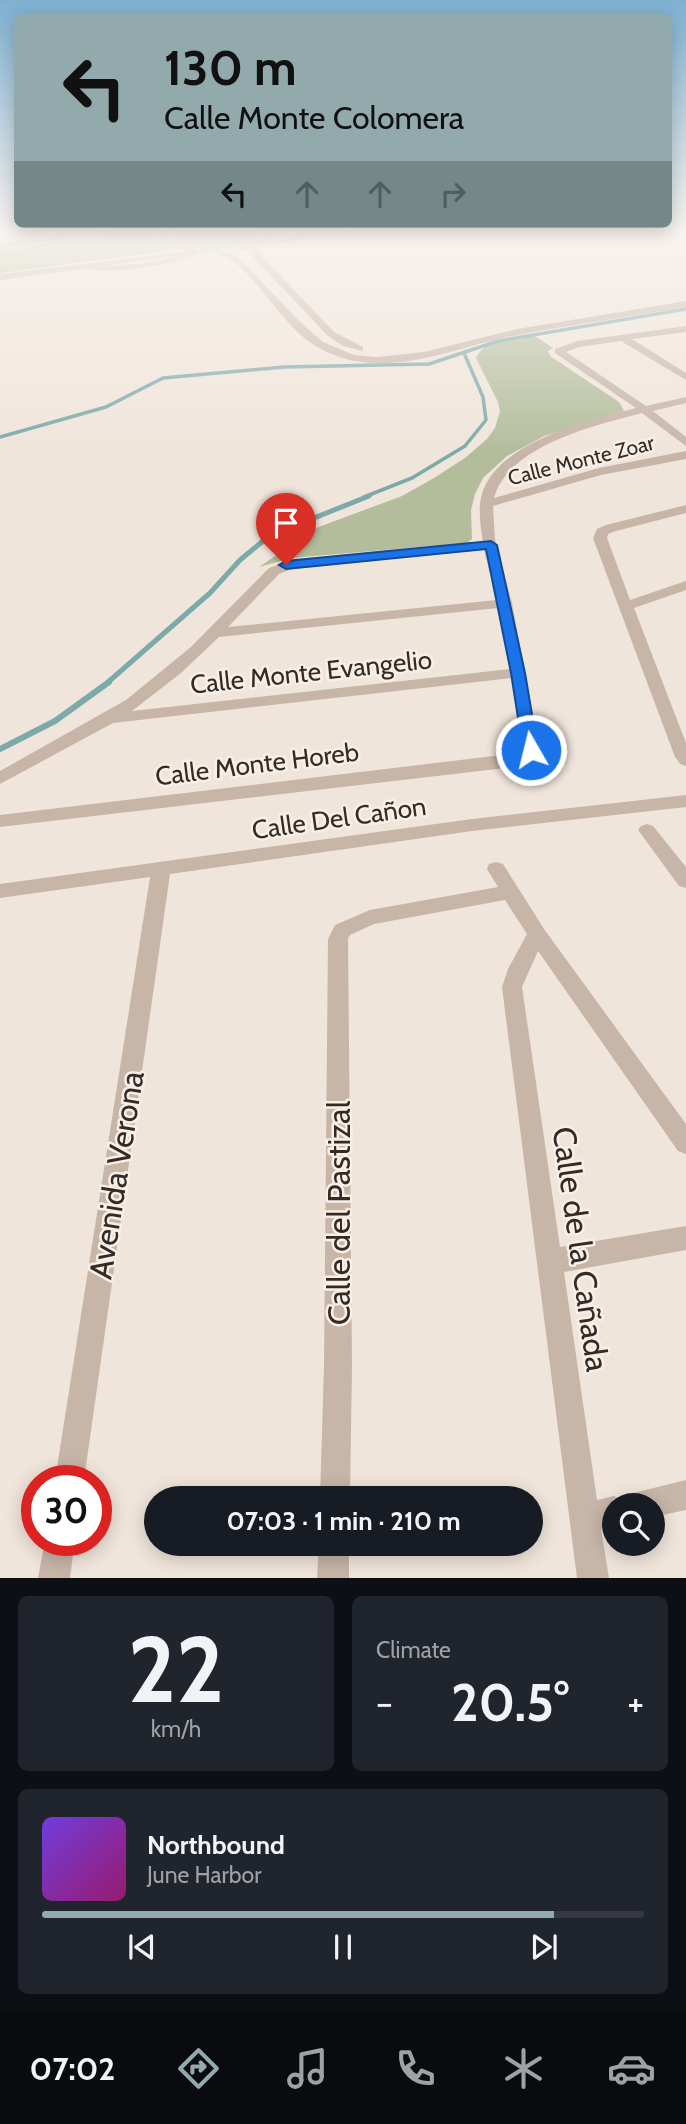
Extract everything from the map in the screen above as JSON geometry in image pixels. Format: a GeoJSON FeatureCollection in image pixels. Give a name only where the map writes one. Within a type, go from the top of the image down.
{"type":"FeatureCollection","features":[{"type":"Feature","properties":{"kind":"street"},"geometry":{"type":"LineString","coordinates":[[279,304],[316,341],[333,352],[359,358],[415,357],[497,336],[686,304]]}},
{"type":"Feature","properties":{"kind":"street"},"geometry":{"type":"LineString","coordinates":[[301,304],[331,334],[346,344],[387,351],[409,349],[447,338]]}},
{"type":"Feature","properties":{"kind":"street"},"geometry":{"type":"LineString","coordinates":[[477,330],[639,304]]}},
{"type":"Feature","properties":{"kind":"street"},"geometry":{"type":"LineString","coordinates":[[685,328],[570,345],[559,351],[645,410],[686,443]]}},
{"type":"Feature","properties":{"kind":"street"},"geometry":{"type":"LineString","coordinates":[[621,337],[686,377]]}},
{"type":"Feature","properties":{"kind":"street"},"geometry":{"type":"LineString","coordinates":[[518,673],[491,545],[486,504],[498,476],[516,459],[536,446],[572,431],[686,400]]}},
{"type":"Feature","properties":{"kind":"street","name":"Calle Monte Zoar"},"geometry":{"type":"LineString","coordinates":[[486,504],[600,472],[686,455]]}},
{"type":"Feature","properties":{"kind":"street"},"geometry":{"type":"LineString","coordinates":[[686,509],[602,532],[600,538],[682,757],[686,760]]}},
{"type":"Feature","properties":{"kind":"street"},"geometry":{"type":"LineString","coordinates":[[0,778],[108,719],[168,675],[217,632],[274,571],[282,566],[491,545]]}},
{"type":"Feature","properties":{"kind":"street"},"geometry":{"type":"LineString","coordinates":[[626,606],[686,585]]}},
{"type":"Feature","properties":{"kind":"street"},"geometry":{"type":"LineString","coordinates":[[217,632],[505,603]]}},
{"type":"Feature","properties":{"kind":"street","name":"Calle Monte Evangelio"},"geometry":{"type":"LineString","coordinates":[[108,719],[518,673]]}},
{"type":"Feature","properties":{"kind":"street","name":"Calle Monte Horeb"},"geometry":{"type":"LineString","coordinates":[[0,821],[520,759],[529,754],[531,748],[518,673]]}},
{"type":"Feature","properties":{"kind":"street","name":"Calle Del Cañon"},"geometry":{"type":"LineString","coordinates":[[0,891],[472,825],[686,801]]}},
{"type":"Feature","properties":{"kind":"street"},"geometry":{"type":"LineString","coordinates":[[647,830],[686,880]]}},
{"type":"Feature","properties":{"kind":"street"},"geometry":{"type":"LineString","coordinates":[[496,869],[537,934],[686,1143]]}},
{"type":"Feature","properties":{"kind":"street","name":"Avenida Verona"},"geometry":{"type":"LineString","coordinates":[[71,1465],[161,870]]}},
{"type":"Feature","properties":{"kind":"street","name":"Calle del Pastizal"},"geometry":{"type":"LineString","coordinates":[[335,1486],[338,1365],[338,939],[342,930],[370,917],[510,892]]}},
{"type":"Feature","properties":{"kind":"street","name":"Calle de la Cañada"},"geometry":{"type":"LineString","coordinates":[[537,934],[518,969],[512,988],[593,1578]]}},
{"type":"Feature","properties":{"kind":"street"},"geometry":{"type":"LineString","coordinates":[[549,1262],[686,1238]]}},
{"type":"Feature","properties":{"kind":"street"},"geometry":{"type":"LineString","coordinates":[[665,1500],[686,1495]]}},
{"type":"Feature","properties":{"kind":"street"},"geometry":{"type":"LineString","coordinates":[[585,1517],[602,1513]]}},
{"type":"Feature","properties":{"kind":"street"},"geometry":{"type":"LineString","coordinates":[[54,1578],[57,1556]]}},
{"type":"Feature","properties":{"kind":"street"},"geometry":{"type":"LineString","coordinates":[[333,1578],[334,1556]]}},
{"type":"Feature","properties":{"kind":"green space"},"geometry":{"type":"Polygon","coordinates":[[[535,336],[553,348],[548,351],[550,356],[619,402],[624,411],[544,436],[507,456],[483,478],[475,494],[471,510],[472,539],[467,543],[291,558],[259,567],[316,528],[402,496],[465,458],[487,439],[495,428],[500,411],[476,358],[480,351],[494,343],[535,336]]]}},
{"type":"Feature","properties":{"kind":"waterway"},"geometry":{"type":"LineString","coordinates":[[0,437],[106,407],[163,378],[284,367],[429,364],[498,341],[686,309]]}},
{"type":"Feature","properties":{"kind":"waterway"},"geometry":{"type":"LineString","coordinates":[[364,497],[412,478],[465,446],[486,420],[483,397],[464,353]]}},
{"type":"Feature","properties":{"kind":"waterway"},"geometry":{"type":"LineString","coordinates":[[107,683],[210,593],[240,560],[269,536],[369,496]]}},
{"type":"Feature","properties":{"kind":"waterway"},"geometry":{"type":"LineString","coordinates":[[0,749],[55,721],[109,682]]}},
{"type":"Feature","properties":{"kind":"route"},"geometry":{"type":"LineString","coordinates":[[286,565],[491,545],[505,603],[531,750]]}}]}
